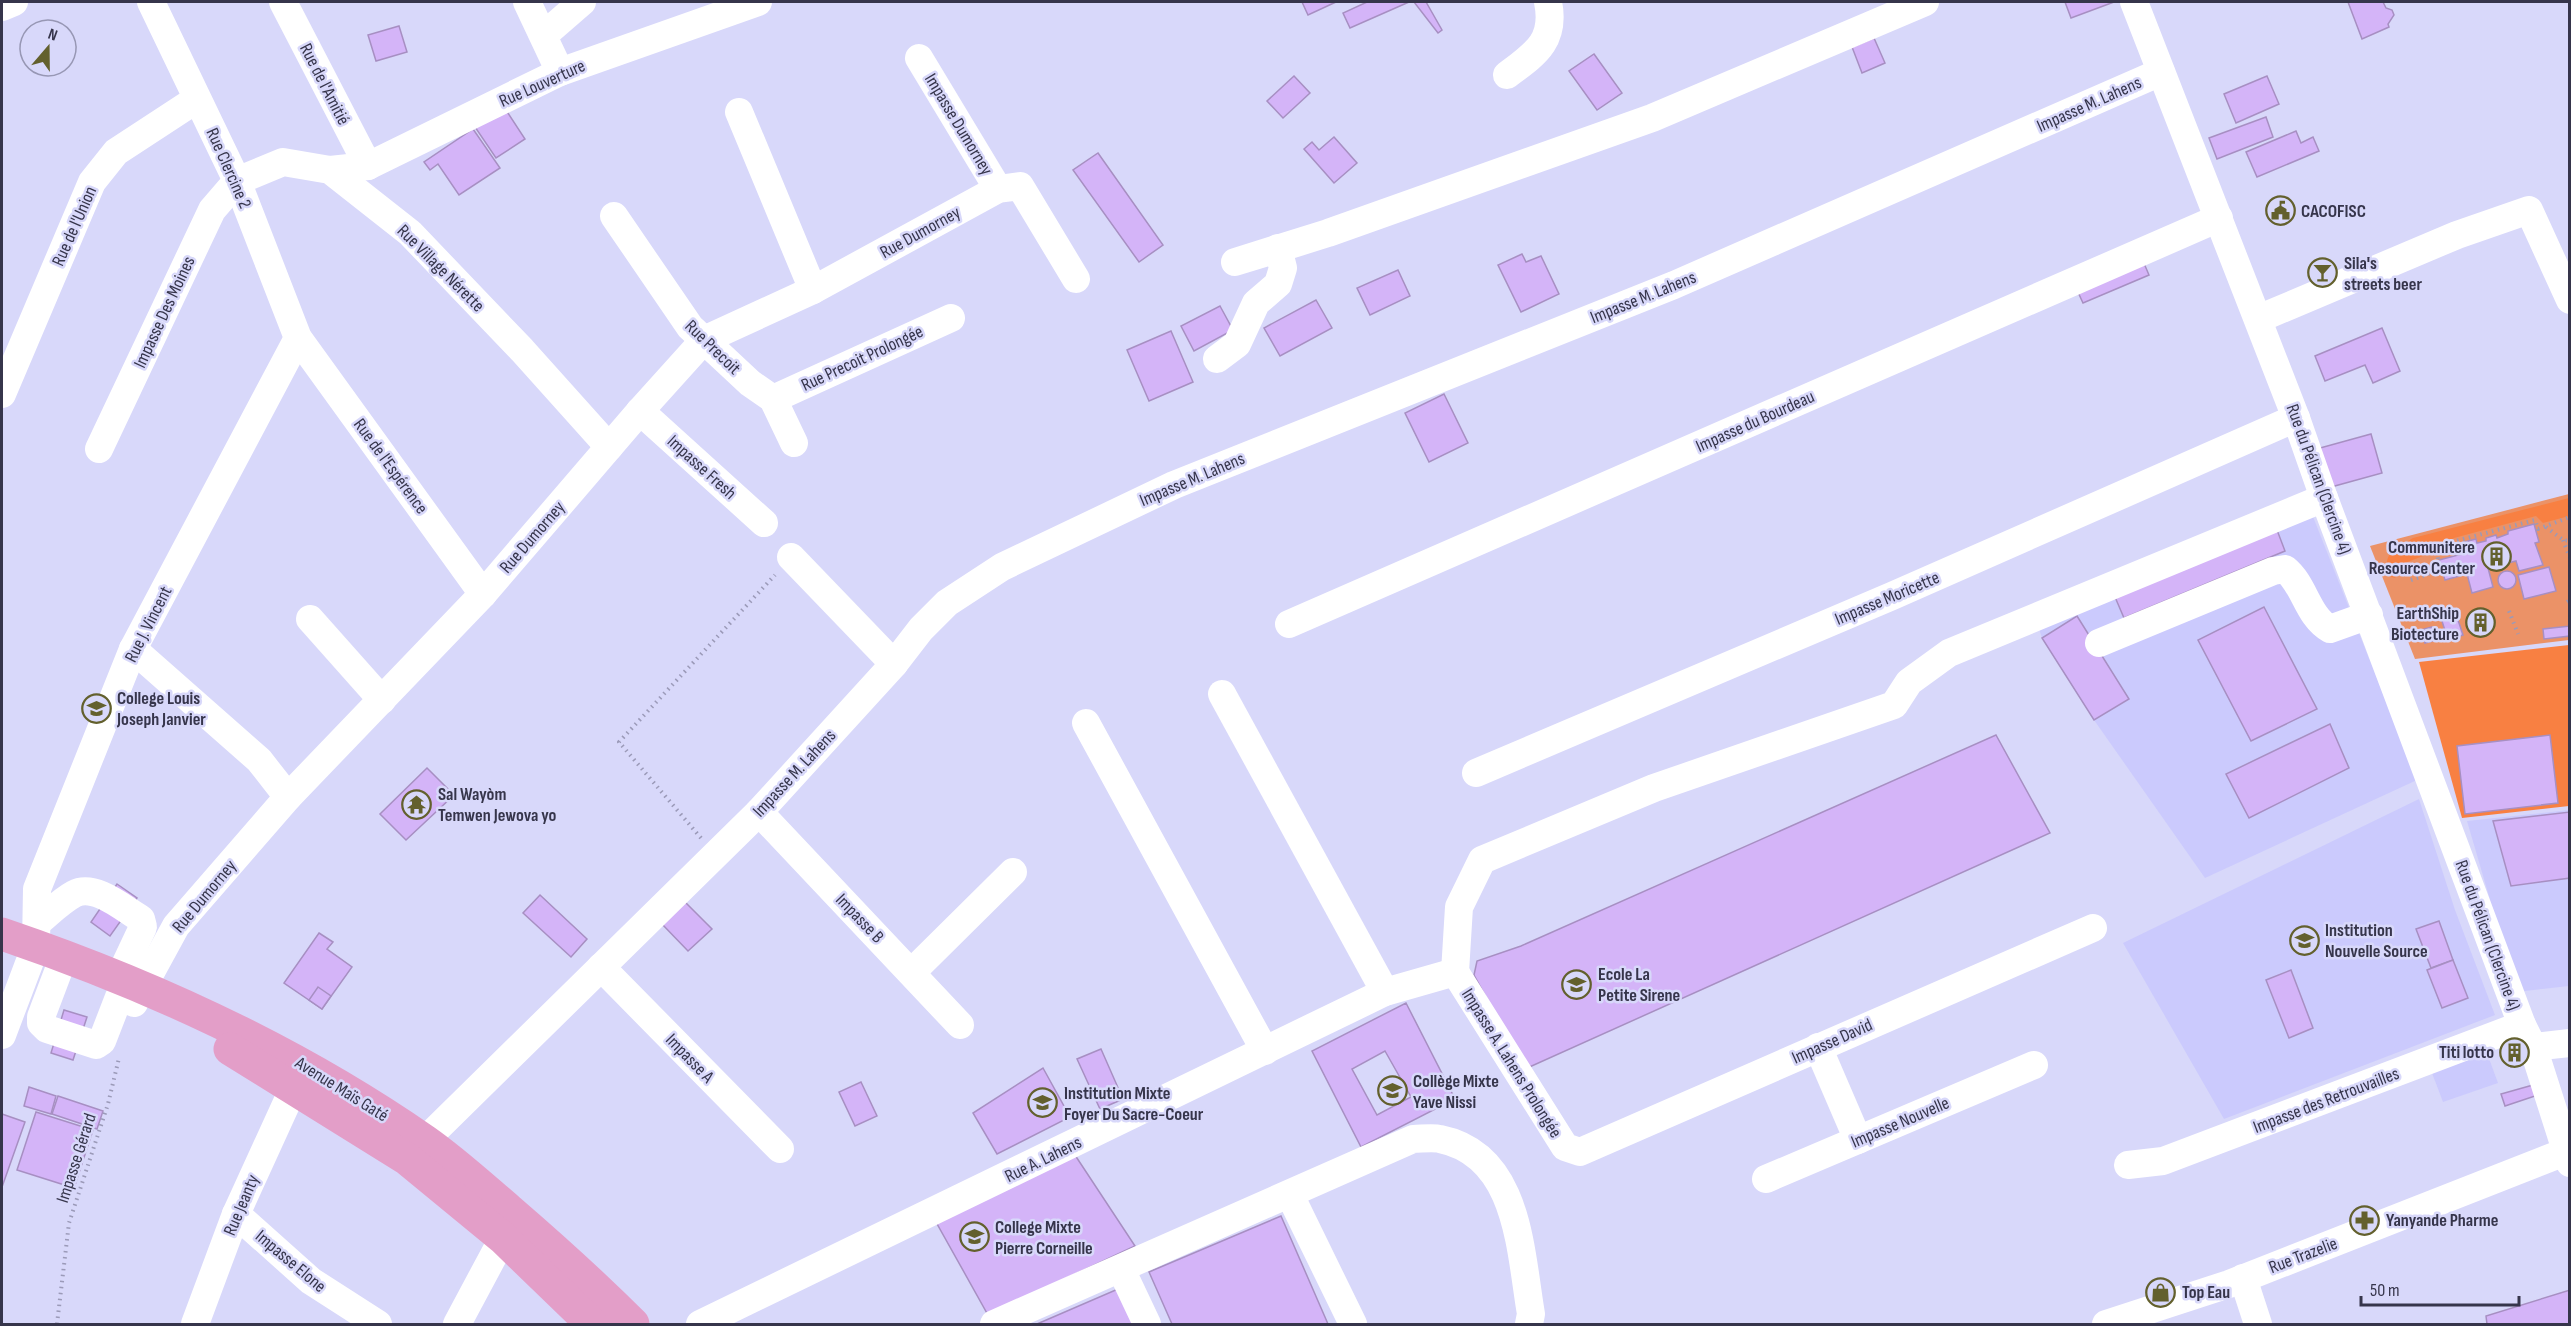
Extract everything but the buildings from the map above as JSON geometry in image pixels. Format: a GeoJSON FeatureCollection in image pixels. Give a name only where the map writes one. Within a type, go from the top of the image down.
{"type":"FeatureCollection","features":[{"type":"Feature","properties":{"kind":"main road","name":"Avenue Maïs Gaté"},"geometry":{"type":"LineString","coordinates":[[2,934],[33,951],[129,991],[294,1088],[482,1186],[582,1273],[633,1324]]}},
{"type":"Feature","properties":{"kind":"main road","name":"Avenue Maïs Gaté"},"geometry":{"type":"LineString","coordinates":[[129,991],[192,1007],[305,1065],[416,1150],[502,1238],[592,1324]]}},
{"type":"Feature","properties":{"kind":"street"},"geometry":{"type":"LineString","coordinates":[[2,7],[14,2]]}},
{"type":"Feature","properties":{"kind":"street","name":"Rue Clercine 2"},"geometry":{"type":"LineString","coordinates":[[151,2],[237,181],[298,338]]}},
{"type":"Feature","properties":{"kind":"street","name":"Rue de l'Amitié"},"geometry":{"type":"LineString","coordinates":[[283,2],[368,166]]}},
{"type":"Feature","properties":{"kind":"street"},"geometry":{"type":"LineString","coordinates":[[526,2],[560,72]]}},
{"type":"Feature","properties":{"kind":"street"},"geometry":{"type":"LineString","coordinates":[[544,35],[582,2]]}},
{"type":"Feature","properties":{"kind":"street","name":"Rue Louverture"},"geometry":{"type":"LineString","coordinates":[[330,170],[368,166],[560,72],[758,2]]}},
{"type":"Feature","properties":{"kind":"street"},"geometry":{"type":"LineString","coordinates":[[1507,75],[1539,51],[1548,31],[1551,15],[1548,2]]}},
{"type":"Feature","properties":{"kind":"street"},"geometry":{"type":"LineString","coordinates":[[1235,262],[1652,118],[1925,2]]}},
{"type":"Feature","properties":{"kind":"street","name":"Rue du Pélican (Clercine 4)"},"geometry":{"type":"LineString","coordinates":[[2134,2],[2296,418],[2324,498],[2528,1036],[2567,1157]]}},
{"type":"Feature","properties":{"kind":"street","name":"Impasse Dumorney"},"geometry":{"type":"LineString","coordinates":[[919,58],[1009,188],[1076,279]]}},
{"type":"Feature","properties":{"kind":"street","name":"Impasse M. Lahens"},"geometry":{"type":"LineString","coordinates":[[416,1150],[759,812],[894,664],[921,629],[947,603],[1002,567],[1174,485],[1674,285],[2161,72]]}},
{"type":"Feature","properties":{"kind":"street","name":"Rue de l'Union"},"geometry":{"type":"LineString","coordinates":[[2,394],[10,349],[92,182],[116,152],[197,99]]}},
{"type":"Feature","properties":{"kind":"street"},"geometry":{"type":"LineString","coordinates":[[739,112],[813,290]]}},
{"type":"Feature","properties":{"kind":"street","name":"Rue Village Nérette"},"geometry":{"type":"LineString","coordinates":[[237,181],[283,162],[330,170],[410,233],[522,350],[609,447]]}},
{"type":"Feature","properties":{"kind":"street","name":"Impasse Des Moines"},"geometry":{"type":"LineString","coordinates":[[99,449],[212,210],[237,181]]}},
{"type":"Feature","properties":{"kind":"street","name":"Rue Dumorney"},"geometry":{"type":"LineString","coordinates":[[129,991],[176,926],[288,797],[483,594],[704,340],[813,290],[1009,188]]}},
{"type":"Feature","properties":{"kind":"street"},"geometry":{"type":"LineString","coordinates":[[2258,319],[2457,235],[2529,210],[2570,300]]}},
{"type":"Feature","properties":{"kind":"street","name":"Rue Precoit"},"geometry":{"type":"LineString","coordinates":[[614,216],[690,327],[750,383],[773,399],[794,443]]}},
{"type":"Feature","properties":{"kind":"street","name":"Impasse du Bourdeau"},"geometry":{"type":"LineString","coordinates":[[1289,624],[2219,218]]}},
{"type":"Feature","properties":{"kind":"street"},"geometry":{"type":"LineString","coordinates":[[1217,359],[1237,344],[1256,303],[1278,284],[1283,268],[1278,249]]}},
{"type":"Feature","properties":{"kind":"street","name":"Rue Precoit Prolongée"},"geometry":{"type":"LineString","coordinates":[[773,399],[951,318]]}},
{"type":"Feature","properties":{"kind":"street","name":"Rue de l'Espérence"},"geometry":{"type":"LineString","coordinates":[[298,338],[483,594]]}},
{"type":"Feature","properties":{"kind":"street","name":"Rue J. Vincent"},"geometry":{"type":"LineString","coordinates":[[33,951],[37,889],[134,649],[298,338]]}},
{"type":"Feature","properties":{"kind":"street","name":"Impasse Fresh"},"geometry":{"type":"LineString","coordinates":[[640,411],[764,523]]}},
{"type":"Feature","properties":{"kind":"street","name":"Impasse Moricette"},"geometry":{"type":"LineString","coordinates":[[1476,773],[1892,596],[2296,418]]}},
{"type":"Feature","properties":{"kind":"street"},"geometry":{"type":"LineString","coordinates":[[1455,972],[1459,907],[1482,860],[1654,788],[1894,705],[1909,682],[1949,653],[2324,498]]}},
{"type":"Feature","properties":{"kind":"street"},"geometry":{"type":"LineString","coordinates":[[791,557],[894,664]]}},
{"type":"Feature","properties":{"kind":"street"},"geometry":{"type":"LineString","coordinates":[[2099,643],[2273,571],[2285,569],[2293,576],[2319,623],[2330,629],[2369,615]]}},
{"type":"Feature","properties":{"kind":"street"},"geometry":{"type":"LineString","coordinates":[[310,619],[382,700]]}},
{"type":"Feature","properties":{"kind":"street"},"geometry":{"type":"LineString","coordinates":[[134,649],[259,760],[288,797]]}},
{"type":"Feature","properties":{"kind":"street"},"geometry":{"type":"LineString","coordinates":[[1222,694],[1385,992]]}},
{"type":"Feature","properties":{"kind":"street"},"geometry":{"type":"LineString","coordinates":[[1086,723],[1265,1051]]}},
{"type":"Feature","properties":{"kind":"street","name":"Impasse B"},"geometry":{"type":"LineString","coordinates":[[759,812],[960,1025]]}},
{"type":"Feature","properties":{"kind":"street"},"geometry":{"type":"LineString","coordinates":[[912,972],[1013,872]]}},
{"type":"Feature","properties":{"kind":"street"},"geometry":{"type":"LineString","coordinates":[[2,1035],[33,951],[75,893],[84,892],[102,896],[141,919],[142,927],[129,991],[102,1041],[96,1046],[47,1029],[41,1023],[33,951]]}},
{"type":"Feature","properties":{"kind":"street","name":"Impasse David"},"geometry":{"type":"LineString","coordinates":[[1572,1151],[1581,1152],[2092,928]]}},
{"type":"Feature","properties":{"kind":"street","name":"Impasse A"},"geometry":{"type":"LineString","coordinates":[[601,967],[780,1149]]}},
{"type":"Feature","properties":{"kind":"street","name":"Rue A. Lahens"},"geometry":{"type":"LineString","coordinates":[[700,1324],[1385,992],[1455,972]]}},
{"type":"Feature","properties":{"kind":"street","name":"Impasse A. Lahens Prolongée"},"geometry":{"type":"LineString","coordinates":[[1455,972],[1565,1147],[1572,1151]]}},
{"type":"Feature","properties":{"kind":"street","name":"Impasse des Retrouvailles"},"geometry":{"type":"LineString","coordinates":[[2128,1165],[2163,1161],[2528,1036],[2570,1043]]}},
{"type":"Feature","properties":{"kind":"street"},"geometry":{"type":"LineString","coordinates":[[1818,1047],[1858,1140]]}},
{"type":"Feature","properties":{"kind":"street","name":"Impasse Nouvelle"},"geometry":{"type":"LineString","coordinates":[[1766,1179],[2034,1065]]}},
{"type":"Feature","properties":{"kind":"street","name":"Rue Jeanty"},"geometry":{"type":"LineString","coordinates":[[195,1324],[236,1214],[294,1088]]}},
{"type":"Feature","properties":{"kind":"street"},"geometry":{"type":"LineString","coordinates":[[994,1324],[1413,1139],[1440,1138],[1475,1153],[1498,1177],[1513,1213],[1531,1314],[1529,1324]]}},
{"type":"Feature","properties":{"kind":"street","name":"Rue Trazelie"},"geometry":{"type":"LineString","coordinates":[[2106,1324],[2242,1278],[2567,1157]]}},
{"type":"Feature","properties":{"kind":"street"},"geometry":{"type":"LineString","coordinates":[[1290,1195],[1353,1324]]}},
{"type":"Feature","properties":{"kind":"street","name":"Impasse Elone"},"geometry":{"type":"LineString","coordinates":[[236,1214],[311,1281],[378,1324]]}},
{"type":"Feature","properties":{"kind":"street"},"geometry":{"type":"LineString","coordinates":[[457,1324],[502,1238]]}},
{"type":"Feature","properties":{"kind":"street"},"geometry":{"type":"LineString","coordinates":[[1122,1269],[1147,1324]]}},
{"type":"Feature","properties":{"kind":"street"},"geometry":{"type":"LineString","coordinates":[[2242,1278],[2258,1324]]}},
{"type":"Feature","properties":{"kind":"path"},"geometry":{"type":"LineString","coordinates":[[2411,580],[2440,570],[2437,553],[2458,548],[2456,542],[2535,520],[2538,529],[2570,517]]}},
{"type":"Feature","properties":{"kind":"path"},"geometry":{"type":"LineString","coordinates":[[2546,526],[2563,540],[2570,558]]}},
{"type":"Feature","properties":{"kind":"path"},"geometry":{"type":"LineString","coordinates":[[2563,540],[2570,541]]}},
{"type":"Feature","properties":{"kind":"path"},"geometry":{"type":"LineString","coordinates":[[715,854],[619,742],[791,557]]}},
{"type":"Feature","properties":{"kind":"path"},"geometry":{"type":"LineString","coordinates":[[2509,610],[2518,634]]}},
{"type":"Feature","properties":{"kind":"path","name":"Impasse Gérard"},"geometry":{"type":"LineString","coordinates":[[57,1324],[69,1223],[108,1104],[122,1048]]}},
{"type":"Feature","properties":{"kind":"shaded area"},"geometry":{"type":"Polygon","coordinates":[[[2569,494],[2569,640],[2415,659],[2370,546],[2569,494]]]}},
{"type":"Feature","properties":{"kind":"shaded area"},"geometry":{"type":"Polygon","coordinates":[[[2569,498],[2569,516],[2543,523],[2536,516],[2454,538],[2428,554],[2405,563],[2395,578],[2388,576],[2389,556],[2395,549],[2413,538],[2569,498]]]}},
{"type":"Feature","properties":{"kind":"shaded area"},"geometry":{"type":"Polygon","coordinates":[[[2312,514],[2417,780],[2205,878],[2094,720],[2042,638],[2038,626],[2312,514]]]}},
{"type":"Feature","properties":{"kind":"shaded area"},"geometry":{"type":"Polygon","coordinates":[[[2569,645],[2569,806],[2462,818],[2419,662],[2569,645]]]}},
{"type":"Feature","properties":{"kind":"shaded area"},"geometry":{"type":"Polygon","coordinates":[[[2419,799],[2455,910],[2495,1015],[2224,1119],[2123,943],[2419,799]]]}},
{"type":"Feature","properties":{"kind":"shaded area"},"geometry":{"type":"Polygon","coordinates":[[[2569,810],[2569,986],[2517,992],[2467,821],[2569,810]]]}},
{"type":"Feature","properties":{"kind":"shaded area"},"geometry":{"type":"Polygon","coordinates":[[[2487,1053],[2498,1083],[2443,1102],[2432,1073],[2487,1053]]]}},
{"type":"Feature","properties":{"kind":"place","name":"CACOFISC"},"geometry":{"type":"Point","coordinates":[2280,211]}},
{"type":"Feature","properties":{"kind":"place","name":"Sila's streets beer"},"geometry":{"type":"Point","coordinates":[2323,273]}},
{"type":"Feature","properties":{"kind":"place","name":"Communitere Resource Center"},"geometry":{"type":"Point","coordinates":[2496,557]}},
{"type":"Feature","properties":{"kind":"place","name":"EarthShip Biotecture"},"geometry":{"type":"Point","coordinates":[2480,623]}},
{"type":"Feature","properties":{"kind":"place","name":"College Louis Joseph Janvier"},"geometry":{"type":"Point","coordinates":[96,708]}},
{"type":"Feature","properties":{"kind":"place","name":"Sal Wayòm Temwen Jewova yo"},"geometry":{"type":"Point","coordinates":[417,804]}},
{"type":"Feature","properties":{"kind":"place","name":"Institution Nouvelle Source"},"geometry":{"type":"Point","coordinates":[2304,940]}},
{"type":"Feature","properties":{"kind":"place","name":"Ecole La Petite Sirene"},"geometry":{"type":"Point","coordinates":[1577,984]}},
{"type":"Feature","properties":{"kind":"place","name":"Titi lotto"},"geometry":{"type":"Point","coordinates":[2515,1052]}},
{"type":"Feature","properties":{"kind":"place","name":"Collège Mixte Yave Nissi"},"geometry":{"type":"Point","coordinates":[1392,1091]}},
{"type":"Feature","properties":{"kind":"place","name":"Institution Mixte Foyer Du Sacre-Coeur"},"geometry":{"type":"Point","coordinates":[1043,1103]}},
{"type":"Feature","properties":{"kind":"place","name":"Yanyande Pharme"},"geometry":{"type":"Point","coordinates":[2365,1220]}},
{"type":"Feature","properties":{"kind":"place","name":"College Mixte Pierre Corneille"},"geometry":{"type":"Point","coordinates":[974,1237]}},
{"type":"Feature","properties":{"kind":"place","name":"Top Eau"},"geometry":{"type":"Point","coordinates":[2161,1292]}}]}
